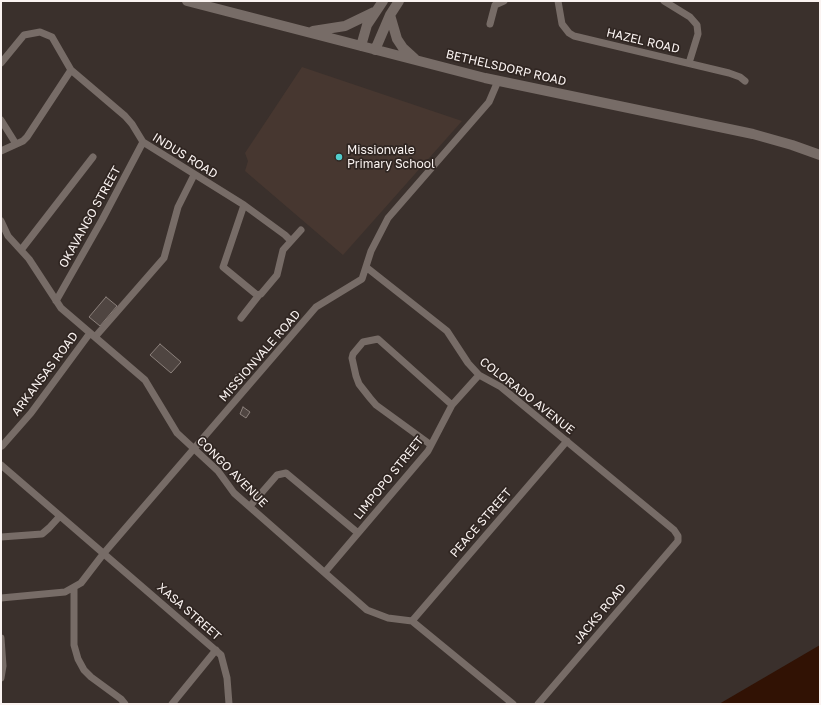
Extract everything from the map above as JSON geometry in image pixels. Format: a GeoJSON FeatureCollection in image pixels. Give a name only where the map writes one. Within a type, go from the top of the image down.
{"type":"FeatureCollection","features":[{"type":"Feature","properties":{"kind":"main road","name":"BETHELSDORP ROAD"},"geometry":{"type":"LineString","coordinates":[[187,1],[419,62],[498,81],[752,134],[820,156]]}},
{"type":"Feature","properties":{"kind":"main road"},"geometry":{"type":"LineString","coordinates":[[361,46],[363,35],[374,12],[382,1]]}},
{"type":"Feature","properties":{"kind":"main road"},"geometry":{"type":"LineString","coordinates":[[375,50],[390,15],[399,1]]}},
{"type":"Feature","properties":{"kind":"main road"},"geometry":{"type":"LineString","coordinates":[[301,31],[333,29],[345,26],[374,12]]}},
{"type":"Feature","properties":{"kind":"main road"},"geometry":{"type":"LineString","coordinates":[[390,15],[397,39],[403,48],[419,62]]}},
{"type":"Feature","properties":{"kind":"street"},"geometry":{"type":"LineString","coordinates":[[490,24],[495,5],[504,1]]}},
{"type":"Feature","properties":{"kind":"street","name":"HAZEL ROAD"},"geometry":{"type":"LineString","coordinates":[[558,1],[562,24],[569,33],[736,74],[745,81]]}},
{"type":"Feature","properties":{"kind":"street"},"geometry":{"type":"LineString","coordinates":[[664,1],[690,17],[697,25],[698,34],[689,63]]}},
{"type":"Feature","properties":{"kind":"street","name":"INDUS ROAD"},"geometry":{"type":"LineString","coordinates":[[1,63],[24,36],[40,32],[52,37],[71,70],[125,116],[132,124],[143,142],[194,176],[244,205],[285,235],[291,242]]}},
{"type":"Feature","properties":{"kind":"street"},"geometry":{"type":"LineString","coordinates":[[1,151],[27,138],[71,70]]}},
{"type":"Feature","properties":{"kind":"street","name":"MISSIONVALE ROAD"},"geometry":{"type":"LineString","coordinates":[[74,588],[81,583],[104,553],[316,307],[362,279],[378,235],[388,218],[489,102],[498,81]]}},
{"type":"Feature","properties":{"kind":"street"},"geometry":{"type":"LineString","coordinates":[[1,120],[16,144]]}},
{"type":"Feature","properties":{"kind":"street","name":"OKAVANGO STREET"},"geometry":{"type":"LineString","coordinates":[[56,301],[102,220],[143,142]]}},
{"type":"Feature","properties":{"kind":"street"},"geometry":{"type":"LineString","coordinates":[[21,250],[93,157]]}},
{"type":"Feature","properties":{"kind":"street","name":"ARKANSAS ROAD"},"geometry":{"type":"LineString","coordinates":[[2,446],[31,413],[92,335],[164,258],[178,207],[194,176]]}},
{"type":"Feature","properties":{"kind":"street"},"geometry":{"type":"LineString","coordinates":[[244,205],[223,267],[255,294],[259,295]]}},
{"type":"Feature","properties":{"kind":"street","name":"CONGO AVENUE"},"geometry":{"type":"LineString","coordinates":[[1,221],[8,236],[37,269],[65,313],[145,380],[172,426],[194,450],[218,470],[230,488],[371,612],[388,618],[412,621]]}},
{"type":"Feature","properties":{"kind":"street"},"geometry":{"type":"LineString","coordinates":[[241,318],[259,295],[277,276],[283,250],[301,230]]}},
{"type":"Feature","properties":{"kind":"street","name":"COLORADO AVENUE"},"geometry":{"type":"LineString","coordinates":[[366,267],[447,331],[468,363],[479,375],[501,387],[674,530],[679,538]]}},
{"type":"Feature","properties":{"kind":"street"},"geometry":{"type":"LineString","coordinates":[[431,445],[376,405],[365,392],[353,366],[352,358],[355,350],[364,342],[378,339],[452,405]]}},
{"type":"Feature","properties":{"kind":"street","name":"LIMPOPO STREET"},"geometry":{"type":"LineString","coordinates":[[325,572],[431,445],[452,405],[479,375]]}},
{"type":"Feature","properties":{"kind":"street","name":"PEACE STREET"},"geometry":{"type":"LineString","coordinates":[[412,621],[567,441]]}},
{"type":"Feature","properties":{"kind":"street","name":"XASA STREET"},"geometry":{"type":"LineString","coordinates":[[1,465],[221,654],[225,665],[229,704]]}},
{"type":"Feature","properties":{"kind":"street"},"geometry":{"type":"LineString","coordinates":[[250,506],[278,475],[286,472],[358,533]]}},
{"type":"Feature","properties":{"kind":"street"},"geometry":{"type":"LineString","coordinates":[[1,537],[42,534],[60,516]]}},
{"type":"Feature","properties":{"kind":"street","name":"JACKS ROAD"},"geometry":{"type":"LineString","coordinates":[[538,704],[679,538]]}},
{"type":"Feature","properties":{"kind":"street"},"geometry":{"type":"LineString","coordinates":[[1,598],[65,592],[74,588],[74,645],[78,659],[84,670],[91,677],[121,699],[125,704]]}},
{"type":"Feature","properties":{"kind":"street"},"geometry":{"type":"LineString","coordinates":[[412,621],[513,704]]}},
{"type":"Feature","properties":{"kind":"street"},"geometry":{"type":"LineString","coordinates":[[1,638],[3,666],[1,678]]}},
{"type":"Feature","properties":{"kind":"street"},"geometry":{"type":"LineString","coordinates":[[172,704],[216,650]]}},
{"type":"Feature","properties":{"kind":"shaded area","name":"Missionvale Primary School"},"geometry":{"type":"Polygon","coordinates":[[[302,67],[462,121],[343,255],[245,171],[248,161],[245,153],[302,67]]]}},
{"type":"Feature","properties":{"kind":"shaded area"},"geometry":{"type":"Polygon","coordinates":[[[820,645],[820,704],[719,704],[820,645]]]}},
{"type":"Feature","properties":{"kind":"building"},"geometry":{"type":"Polygon","coordinates":[[[106,297],[117,306],[100,326],[89,317],[106,297]]]}},
{"type":"Feature","properties":{"kind":"building"},"geometry":{"type":"Polygon","coordinates":[[[160,344],[181,362],[171,373],[150,355],[160,344]]]}},
{"type":"Feature","properties":{"kind":"building"},"geometry":{"type":"Polygon","coordinates":[[[236,375],[242,378],[238,385],[232,381],[236,375]]]}},
{"type":"Feature","properties":{"kind":"building"},"geometry":{"type":"Polygon","coordinates":[[[243,407],[250,412],[246,418],[240,414],[243,407]]]}},
{"type":"Feature","properties":{"kind":"place","name":"Missionvale Primary School"},"geometry":{"type":"Point","coordinates":[339,157]}}]}
